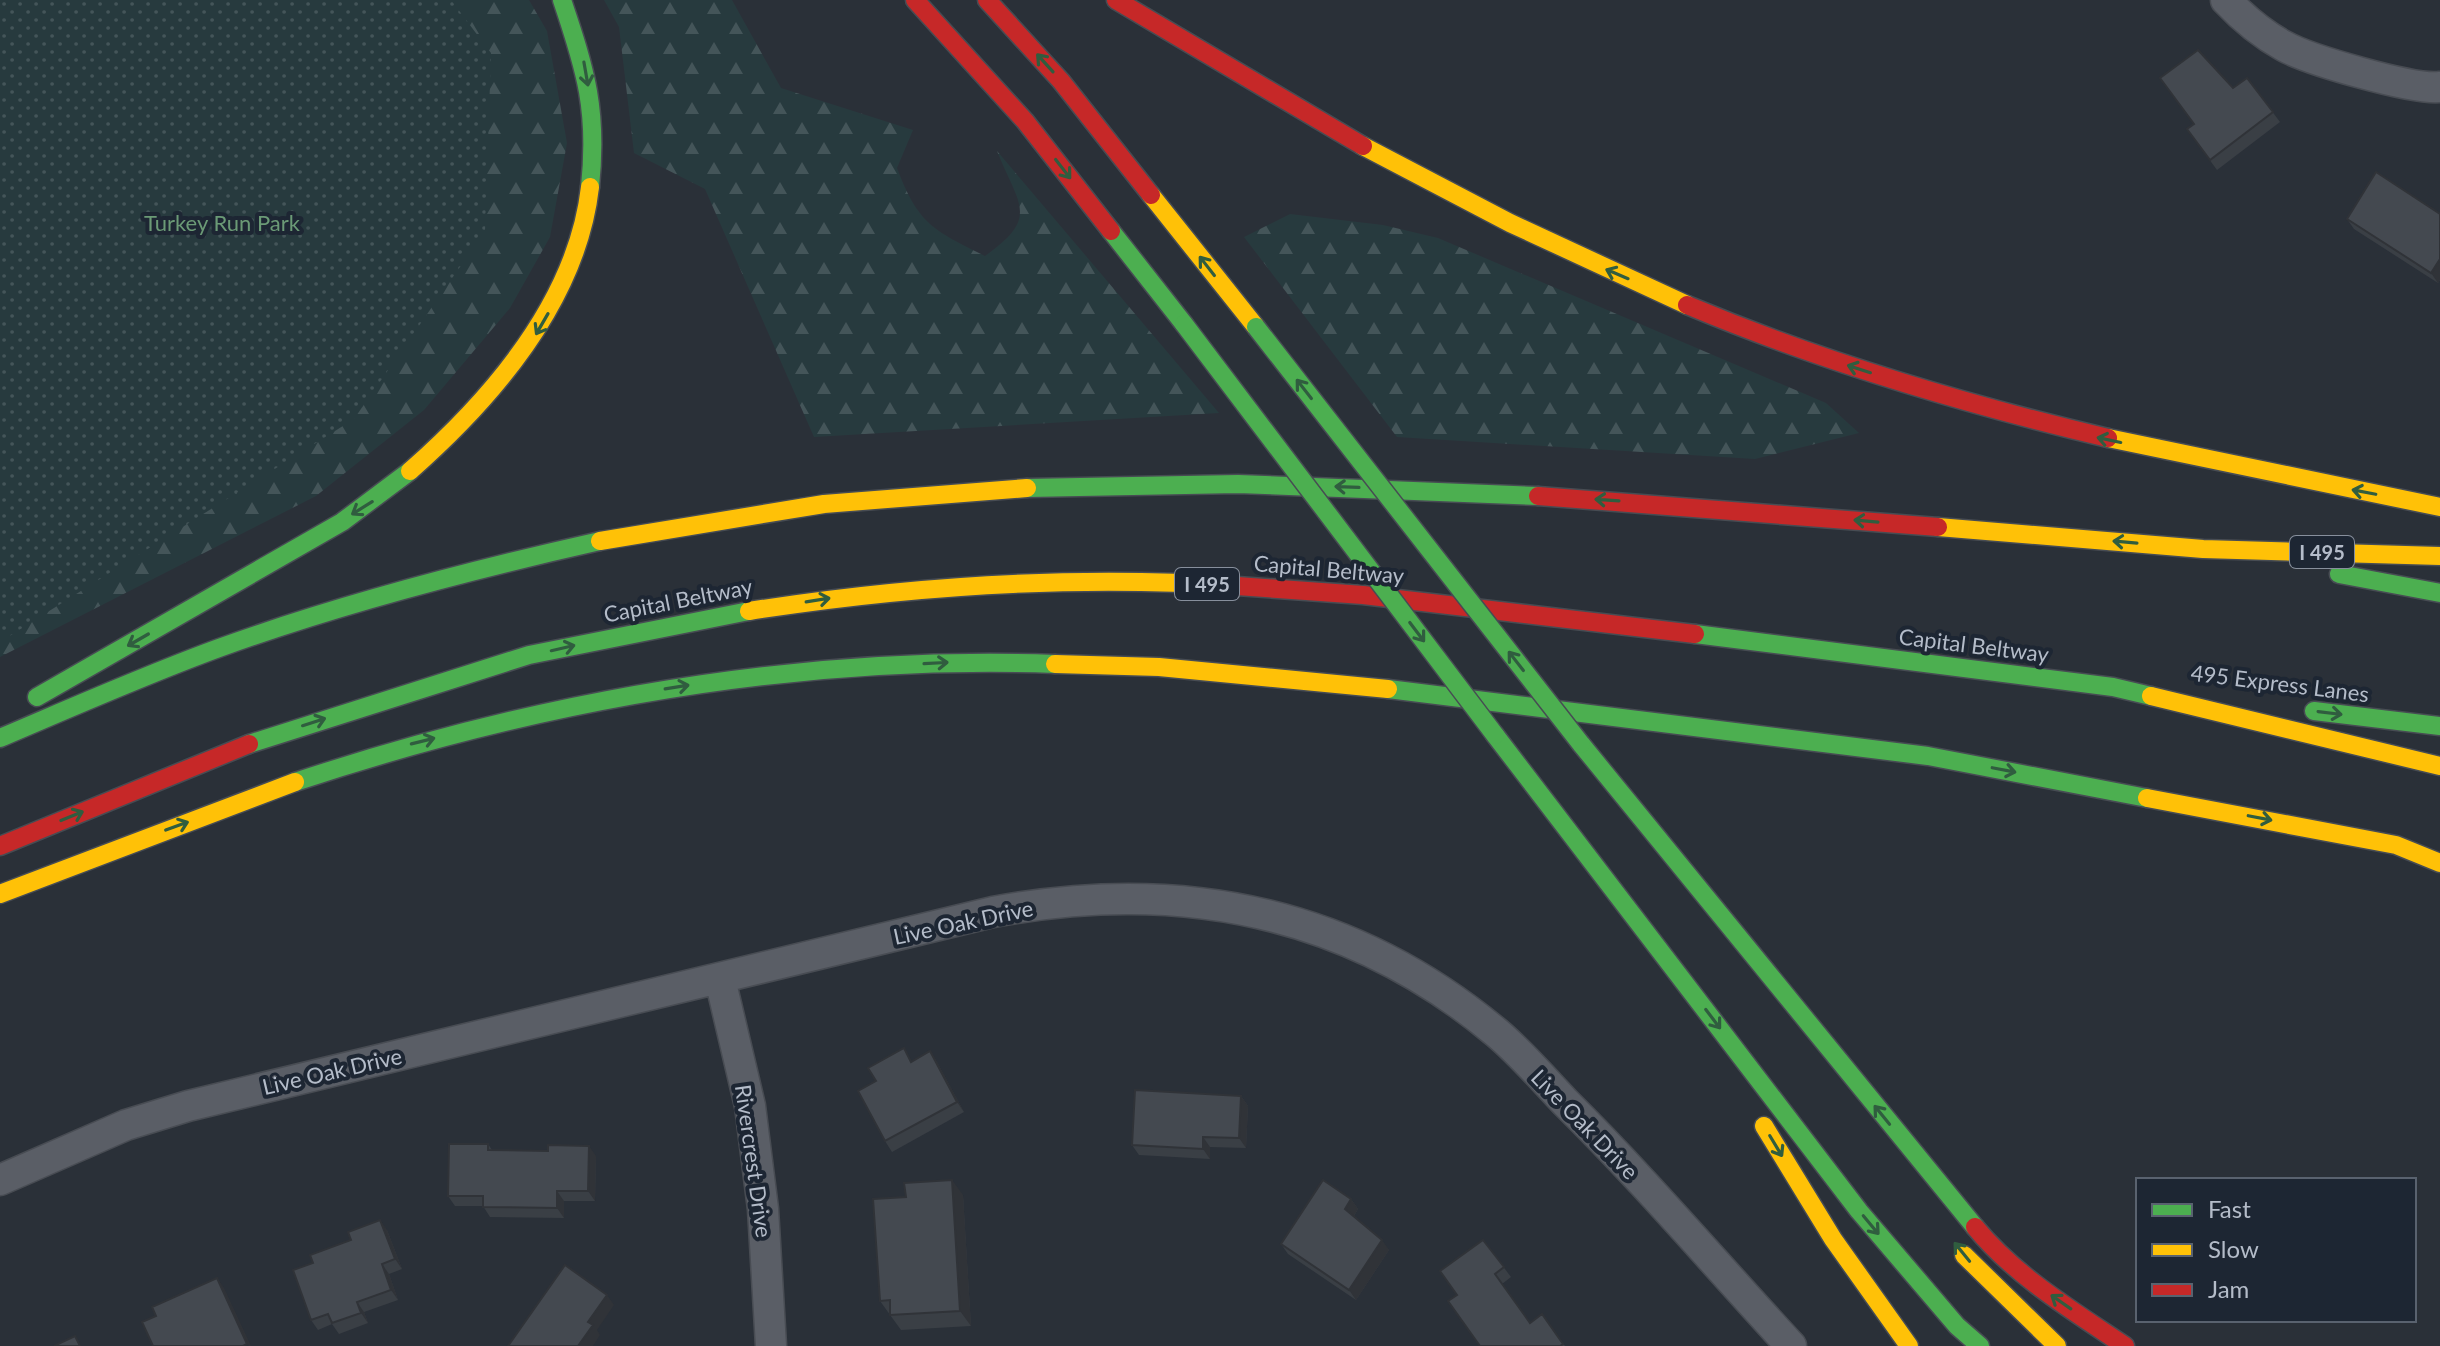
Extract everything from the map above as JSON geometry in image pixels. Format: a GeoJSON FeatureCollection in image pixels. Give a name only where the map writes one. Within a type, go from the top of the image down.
{"type":"FeatureCollection","features":[{"type":"Feature","properties":{"kind":"highway"},"geometry":{"type":"LineString","coordinates":[[13,711],[278,560],[389,491],[437,448],[500,382],[537,334],[564,284],[581,238],[590,189],[593,134],[587,68],[562,0]]}},
{"type":"Feature","properties":{"kind":"highway"},"geometry":{"type":"LineString","coordinates":[[915,0],[1025,121],[1184,324],[1859,1211],[1957,1326],[1980,1346]]}},
{"type":"Feature","properties":{"kind":"highway"},"geometry":{"type":"LineString","coordinates":[[987,0],[1061,81],[1581,744],[1989,1244],[2053,1297],[2125,1346]]}},
{"type":"Feature","properties":{"kind":"highway"},"geometry":{"type":"LineString","coordinates":[[1116,0],[1247,82],[1396,165],[1573,255],[1760,336],[1949,399],[2086,435],[2440,507]]}},
{"type":"Feature","properties":{"kind":"highway","name":"I 495"},"geometry":{"type":"LineString","coordinates":[[0,738],[248,637],[386,595],[578,546],[694,522],[826,503],[1002,490],[1238,484],[1411,489],[1615,501],[2203,549],[2440,556]]}},
{"type":"Feature","properties":{"kind":"highway"},"geometry":{"type":"LineString","coordinates":[[2203,549],[2440,593]]}},
{"type":"Feature","properties":{"kind":"highway","name":"Capital Beltway"},"geometry":{"type":"LineString","coordinates":[[0,846],[261,739],[529,655],[736,612],[831,598],[986,585],[1165,581],[1363,595],[1564,617],[2113,687],[2440,766]]}},
{"type":"Feature","properties":{"kind":"highway"},"geometry":{"type":"LineString","coordinates":[[0,894],[278,788],[404,746],[542,711],[687,686],[834,669],[977,661],[1159,667],[1352,685],[1928,756],[2396,845],[2440,863]]}},
{"type":"Feature","properties":{"kind":"highway","name":"495 Express Lanes"},"geometry":{"type":"LineString","coordinates":[[2113,687],[2269,706]]}},
{"type":"Feature","properties":{"kind":"highway","name":"495 Express Lanes"},"geometry":{"type":"LineString","coordinates":[[2300,709],[2440,726]]}},
{"type":"Feature","properties":{"kind":"highway"},"geometry":{"type":"LineString","coordinates":[[1495,735],[1741,1089]]}},
{"type":"Feature","properties":{"kind":"highway"},"geometry":{"type":"LineString","coordinates":[[1581,744],[1823,1071]]}},
{"type":"Feature","properties":{"kind":"highway"},"geometry":{"type":"LineString","coordinates":[[1758,1117],[1833,1239],[1909,1346]]}},
{"type":"Feature","properties":{"kind":"highway"},"geometry":{"type":"LineString","coordinates":[[1957,1246],[2057,1346]]}},
{"type":"Feature","properties":{"kind":"street"},"geometry":{"type":"LineString","coordinates":[[2226,0],[2243,18],[2286,47],[2361,72],[2440,87]]}},
{"type":"Feature","properties":{"kind":"street","name":"Live Oak Drive"},"geometry":{"type":"LineString","coordinates":[[0,1180],[126,1125],[188,1106],[1029,905],[1115,898],[1167,899],[1270,913],[1319,929],[1377,953],[1416,976],[1499,1034],[1589,1125],[1780,1343]]}},
{"type":"Feature","properties":{"kind":"street","name":"Rivercrest Drive"},"geometry":{"type":"LineString","coordinates":[[720,979],[750,1106],[763,1209],[771,1346]]}},
{"type":"Feature","properties":{"kind":"green space","name":"Turkey Run Park"},"geometry":{"type":"Polygon","coordinates":[[[0,0],[529,0],[547,31],[567,143],[550,237],[510,308],[424,410],[316,496],[0,657],[0,0]]]}},
{"type":"Feature","properties":{"kind":"green space","name":"Turkey Run Park"},"geometry":{"type":"Polygon","coordinates":[[[0,0],[451,0],[491,53],[485,231],[354,419],[0,642],[0,0]]]}},
{"type":"Feature","properties":{"kind":"green space"},"geometry":{"type":"Polygon","coordinates":[[[604,0],[732,0],[781,88],[913,130],[897,168],[912,202],[929,223],[985,256],[1002,243],[1019,220],[1017,198],[997,151],[1219,413],[814,437],[705,189],[634,153],[619,27],[604,0]]]}},
{"type":"Feature","properties":{"kind":"green space"},"geometry":{"type":"Polygon","coordinates":[[[1290,214],[1383,225],[1438,238],[1826,403],[1859,433],[1755,459],[1397,437],[1244,237],[1290,214]]]}},
{"type":"Feature","properties":{"kind":"building"},"geometry":{"type":"Polygon","coordinates":[[[2198,50],[2233,88],[2247,78],[2273,112],[2210,160],[2187,129],[2194,124],[2160,78],[2198,50]]]}},
{"type":"Feature","properties":{"kind":"building"},"geometry":{"type":"Polygon","coordinates":[[[2376,172],[2440,214],[2440,259],[2431,273],[2347,219],[2376,172]]]}},
{"type":"Feature","properties":{"kind":"building"},"geometry":{"type":"Polygon","coordinates":[[[904,1048],[911,1062],[930,1051],[957,1102],[885,1141],[858,1091],[876,1081],[868,1068],[904,1048]]]}},
{"type":"Feature","properties":{"kind":"building"},"geometry":{"type":"Polygon","coordinates":[[[1135,1090],[1241,1096],[1239,1138],[1203,1137],[1203,1149],[1132,1145],[1135,1090]]]}},
{"type":"Feature","properties":{"kind":"building"},"geometry":{"type":"Polygon","coordinates":[[[449,1144],[488,1144],[488,1150],[548,1151],[548,1145],[589,1146],[588,1191],[557,1191],[557,1208],[483,1207],[483,1196],[448,1196],[449,1144]]]}},
{"type":"Feature","properties":{"kind":"building"},"geometry":{"type":"Polygon","coordinates":[[[952,1180],[960,1311],[890,1315],[890,1300],[880,1301],[873,1199],[906,1197],[904,1183],[952,1180]]]}},
{"type":"Feature","properties":{"kind":"building"},"geometry":{"type":"Polygon","coordinates":[[[1323,1180],[1351,1199],[1345,1209],[1382,1240],[1349,1290],[1281,1244],[1323,1180]]]}},
{"type":"Feature","properties":{"kind":"building"},"geometry":{"type":"Polygon","coordinates":[[[380,1220],[395,1259],[382,1264],[391,1290],[357,1302],[361,1313],[332,1323],[328,1314],[311,1320],[293,1270],[313,1263],[310,1255],[351,1240],[348,1232],[380,1220]]]}},
{"type":"Feature","properties":{"kind":"building"},"geometry":{"type":"Polygon","coordinates":[[[1483,1240],[1504,1267],[1495,1274],[1530,1323],[1542,1314],[1563,1344],[1480,1346],[1448,1301],[1457,1295],[1440,1271],[1483,1240]]]}},
{"type":"Feature","properties":{"kind":"building"},"geometry":{"type":"Polygon","coordinates":[[[565,1265],[607,1295],[588,1322],[593,1325],[578,1346],[508,1346],[565,1265]]]}},
{"type":"Feature","properties":{"kind":"building"},"geometry":{"type":"Polygon","coordinates":[[[217,1278],[247,1344],[153,1346],[142,1322],[156,1316],[152,1307],[217,1278]]]}},
{"type":"Feature","properties":{"kind":"building"},"geometry":{"type":"Polygon","coordinates":[[[75,1336],[80,1346],[54,1346],[75,1336]]]}},
{"type":"Feature","properties":{"kind":"traffic: fast"},"geometry":{"type":"LineString","coordinates":[[562,0],[588,92],[592,136],[590,187]]}},
{"type":"Feature","properties":{"kind":"traffic: fast"},"geometry":{"type":"LineString","coordinates":[[1111,231],[1184,324]]}},
{"type":"Feature","properties":{"kind":"traffic: fast"},"geometry":{"type":"LineString","coordinates":[[1184,324],[1495,735]]}},
{"type":"Feature","properties":{"kind":"traffic: fast"},"geometry":{"type":"LineString","coordinates":[[1256,327],[1581,744]]}},
{"type":"Feature","properties":{"kind":"traffic: fast"},"geometry":{"type":"LineString","coordinates":[[37,697],[342,522],[410,471]]}},
{"type":"Feature","properties":{"kind":"traffic: fast"},"geometry":{"type":"LineString","coordinates":[[1027,488],[1238,484],[1538,496]]}},
{"type":"Feature","properties":{"kind":"traffic: fast"},"geometry":{"type":"LineString","coordinates":[[0,738],[164,669],[313,616],[408,588],[600,541]]}},
{"type":"Feature","properties":{"kind":"traffic: fast"},"geometry":{"type":"LineString","coordinates":[[2339,574],[2440,593]]}},
{"type":"Feature","properties":{"kind":"traffic: fast"},"geometry":{"type":"LineString","coordinates":[[249,744],[529,655],[749,611]]}},
{"type":"Feature","properties":{"kind":"traffic: fast"},"geometry":{"type":"LineString","coordinates":[[1695,634],[2113,687],[2151,696]]}},
{"type":"Feature","properties":{"kind":"traffic: fast"},"geometry":{"type":"LineString","coordinates":[[295,782],[480,728],[669,689],[861,667],[958,663],[1055,664]]}},
{"type":"Feature","properties":{"kind":"traffic: fast"},"geometry":{"type":"LineString","coordinates":[[1388,689],[1928,756],[2147,798]]}},
{"type":"Feature","properties":{"kind":"traffic: fast"},"geometry":{"type":"LineString","coordinates":[[2314,711],[2440,726]]}},
{"type":"Feature","properties":{"kind":"traffic: fast"},"geometry":{"type":"LineString","coordinates":[[1495,735],[1859,1211],[1957,1326],[1980,1346]]}},
{"type":"Feature","properties":{"kind":"traffic: fast"},"geometry":{"type":"LineString","coordinates":[[1581,744],[1975,1227]]}},
{"type":"Feature","properties":{"kind":"traffic: slow"},"geometry":{"type":"LineString","coordinates":[[1363,146],[1510,223],[1687,305]]}},
{"type":"Feature","properties":{"kind":"traffic: slow"},"geometry":{"type":"LineString","coordinates":[[410,471],[441,443],[500,379],[549,308],[568,269],[582,229],[590,187]]}},
{"type":"Feature","properties":{"kind":"traffic: slow"},"geometry":{"type":"LineString","coordinates":[[1151,195],[1256,327]]}},
{"type":"Feature","properties":{"kind":"traffic: slow"},"geometry":{"type":"LineString","coordinates":[[2108,438],[2440,507]]}},
{"type":"Feature","properties":{"kind":"traffic: slow"},"geometry":{"type":"LineString","coordinates":[[600,541],[824,504],[1027,488]]}},
{"type":"Feature","properties":{"kind":"traffic: slow"},"geometry":{"type":"LineString","coordinates":[[1938,527],[2203,549],[2440,556]]}},
{"type":"Feature","properties":{"kind":"traffic: slow"},"geometry":{"type":"LineString","coordinates":[[749,611],[870,595],[993,585],[1115,582],[1237,586]]}},
{"type":"Feature","properties":{"kind":"traffic: slow"},"geometry":{"type":"LineString","coordinates":[[1055,664],[1159,667],[1388,689]]}},
{"type":"Feature","properties":{"kind":"traffic: slow"},"geometry":{"type":"LineString","coordinates":[[2151,696],[2440,766]]}},
{"type":"Feature","properties":{"kind":"traffic: slow"},"geometry":{"type":"LineString","coordinates":[[0,894],[295,782]]}},
{"type":"Feature","properties":{"kind":"traffic: slow"},"geometry":{"type":"LineString","coordinates":[[2147,798],[2396,845],[2440,863]]}},
{"type":"Feature","properties":{"kind":"traffic: slow"},"geometry":{"type":"LineString","coordinates":[[1764,1126],[1833,1239],[1909,1346]]}},
{"type":"Feature","properties":{"kind":"traffic: slow"},"geometry":{"type":"LineString","coordinates":[[1964,1255],[2057,1346]]}},
{"type":"Feature","properties":{"kind":"traffic: jam"},"geometry":{"type":"LineString","coordinates":[[915,0],[1025,121],[1111,231]]}},
{"type":"Feature","properties":{"kind":"traffic: jam"},"geometry":{"type":"LineString","coordinates":[[987,0],[1061,81],[1151,195]]}},
{"type":"Feature","properties":{"kind":"traffic: jam"},"geometry":{"type":"LineString","coordinates":[[1116,0],[1363,146]]}},
{"type":"Feature","properties":{"kind":"traffic: jam"},"geometry":{"type":"LineString","coordinates":[[1687,305],[1790,345],[1894,380],[2108,438]]}},
{"type":"Feature","properties":{"kind":"traffic: jam"},"geometry":{"type":"LineString","coordinates":[[1538,496],[1938,527]]}},
{"type":"Feature","properties":{"kind":"traffic: jam"},"geometry":{"type":"LineString","coordinates":[[1237,586],[1363,595],[1695,634]]}},
{"type":"Feature","properties":{"kind":"traffic: jam"},"geometry":{"type":"LineString","coordinates":[[0,846],[249,744]]}},
{"type":"Feature","properties":{"kind":"traffic: jam"},"geometry":{"type":"LineString","coordinates":[[1975,1227],[2026,1277],[2125,1346]]}}]}
